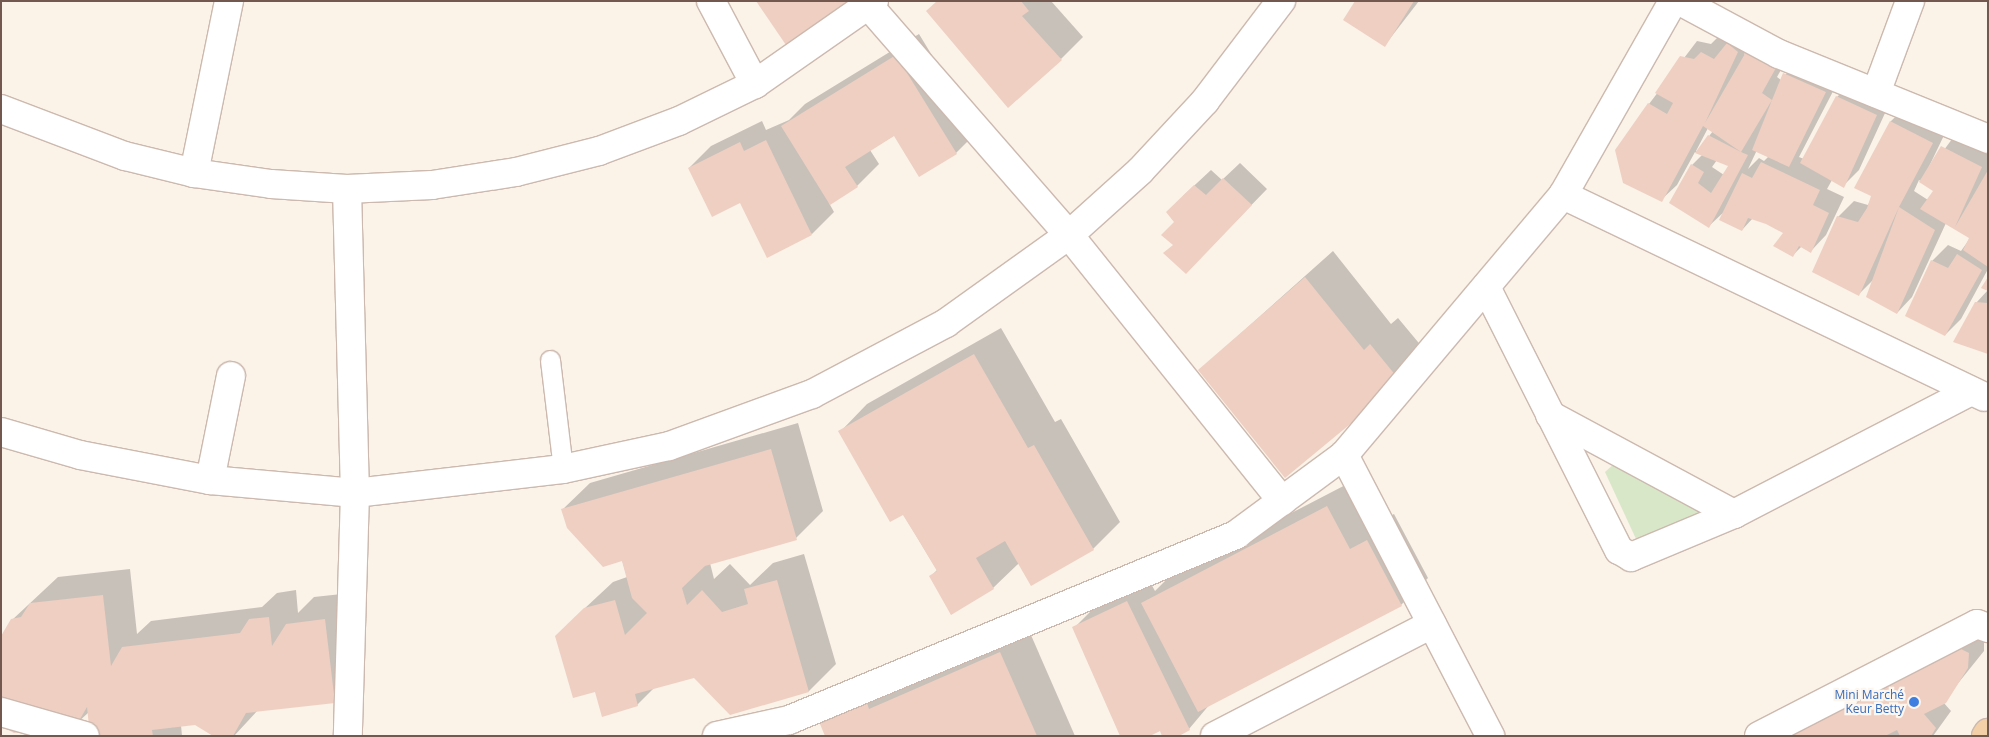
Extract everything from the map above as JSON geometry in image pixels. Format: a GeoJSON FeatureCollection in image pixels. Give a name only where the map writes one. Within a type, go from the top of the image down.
{"type":"FeatureCollection","features":[{"type":"Feature","properties":{"kind":"street"},"geometry":{"type":"LineString","coordinates":[[194,173],[228,1]]}},
{"type":"Feature","properties":{"kind":"street"},"geometry":{"type":"LineString","coordinates":[[712,1],[754,84]]}},
{"type":"Feature","properties":{"kind":"street"},"geometry":{"type":"LineString","coordinates":[[1,432],[80,455],[210,480],[355,493],[563,469],[669,446],[812,394],[946,323],[1069,235],[1140,171],[1205,101],[1281,1]]}},
{"type":"Feature","properties":{"kind":"street"},"geometry":{"type":"LineString","coordinates":[[717,736],[793,728],[1237,534],[1344,455],[1563,195],[1673,1]]}},
{"type":"Feature","properties":{"kind":"street"},"geometry":{"type":"LineString","coordinates":[[1680,1],[1779,54],[1988,139]]}},
{"type":"Feature","properties":{"kind":"street"},"geometry":{"type":"LineString","coordinates":[[1876,93],[1910,1]]}},
{"type":"Feature","properties":{"kind":"street"},"geometry":{"type":"LineString","coordinates":[[1,109],[125,156],[194,173],[271,184],[347,188],[432,185],[516,172],[599,151],[679,121],[754,84],[872,4],[1069,235],[1282,501]]}},
{"type":"Feature","properties":{"kind":"street"},"geometry":{"type":"LineString","coordinates":[[347,188],[355,493],[348,736]]}},
{"type":"Feature","properties":{"kind":"street"},"geometry":{"type":"LineString","coordinates":[[1563,195],[1980,395]]}},
{"type":"Feature","properties":{"kind":"street"},"geometry":{"type":"LineString","coordinates":[[1486,287],[1619,550],[1631,556],[1734,514],[1980,395]]}},
{"type":"Feature","properties":{"kind":"street"},"geometry":{"type":"LineString","coordinates":[[210,480],[231,376]]}},
{"type":"Feature","properties":{"kind":"street"},"geometry":{"type":"LineString","coordinates":[[1550,415],[1734,514]]}},
{"type":"Feature","properties":{"kind":"street"},"geometry":{"type":"LineString","coordinates":[[1344,455],[1490,736]]}},
{"type":"Feature","properties":{"kind":"street"},"geometry":{"type":"LineString","coordinates":[[1215,736],[1432,624]]}},
{"type":"Feature","properties":{"kind":"street"},"geometry":{"type":"LineString","coordinates":[[1759,736],[1977,624],[1988,628]]}},
{"type":"Feature","properties":{"kind":"street"},"geometry":{"type":"LineString","coordinates":[[1,712],[85,736]]}},
{"type":"Feature","properties":{"kind":"lane"},"geometry":{"type":"LineString","coordinates":[[550,360],[563,469]]}},
{"type":"Feature","properties":{"kind":"green space"},"geometry":{"type":"Polygon","coordinates":[[[1615,463],[1696,503],[1700,513],[1637,541],[1605,472],[1615,463]]]}},
{"type":"Feature","properties":{"kind":"building"},"geometry":{"type":"Polygon","coordinates":[[[756,1],[850,1],[786,45],[756,1]]]}},
{"type":"Feature","properties":{"kind":"building"},"geometry":{"type":"Polygon","coordinates":[[[937,1],[1021,1],[1029,11],[1022,16],[1062,60],[1008,108],[926,11],[937,1]]]}},
{"type":"Feature","properties":{"kind":"building"},"geometry":{"type":"Polygon","coordinates":[[[1355,1],[1414,1],[1385,47],[1343,20],[1355,1]]]}},
{"type":"Feature","properties":{"kind":"building"},"geometry":{"type":"Polygon","coordinates":[[[1727,43],[1738,52],[1705,123],[1746,52],[1777,66],[1762,93],[1772,100],[1741,152],[1703,126],[1662,202],[1623,183],[1615,150],[1648,103],[1667,114],[1673,103],[1655,93],[1680,56],[1694,59],[1701,52],[1714,59],[1727,43]]]}},
{"type":"Feature","properties":{"kind":"building"},"geometry":{"type":"Polygon","coordinates":[[[896,55],[957,154],[919,177],[894,136],[845,167],[858,187],[830,205],[781,126],[896,55]]]}},
{"type":"Feature","properties":{"kind":"building"},"geometry":{"type":"Polygon","coordinates":[[[1783,73],[1826,92],[1789,167],[1752,150],[1783,73]]]}},
{"type":"Feature","properties":{"kind":"building"},"geometry":{"type":"Polygon","coordinates":[[[1836,96],[1877,115],[1844,188],[1800,163],[1836,96]]]}},
{"type":"Feature","properties":{"kind":"building"},"geometry":{"type":"Polygon","coordinates":[[[1890,121],[1933,143],[1899,207],[1859,296],[1812,272],[1837,216],[1858,222],[1867,208],[1871,196],[1854,188],[1890,121]]]}},
{"type":"Feature","properties":{"kind":"building"},"geometry":{"type":"Polygon","coordinates":[[[1708,135],[1748,155],[1709,228],[1669,203],[1691,164],[1704,172],[1698,183],[1711,193],[1728,166],[1695,153],[1708,135]]]}},
{"type":"Feature","properties":{"kind":"building"},"geometry":{"type":"Polygon","coordinates":[[[766,140],[812,235],[767,258],[740,203],[712,217],[688,168],[740,142],[744,151],[766,140]]]}},
{"type":"Feature","properties":{"kind":"building"},"geometry":{"type":"Polygon","coordinates":[[[1941,146],[1982,167],[1955,227],[1988,170],[1988,267],[1963,250],[1969,238],[1920,209],[1933,191],[1919,182],[1941,146]]]}},
{"type":"Feature","properties":{"kind":"building"},"geometry":{"type":"Polygon","coordinates":[[[1761,162],[1820,190],[1813,205],[1829,213],[1811,253],[1799,246],[1793,257],[1773,246],[1783,233],[1766,224],[1748,218],[1742,231],[1719,220],[1742,173],[1752,178],[1761,162]]]}},
{"type":"Feature","properties":{"kind":"building"},"geometry":{"type":"Polygon","coordinates":[[[1223,178],[1252,205],[1186,274],[1163,253],[1173,245],[1161,235],[1174,222],[1166,212],[1194,185],[1206,195],[1223,178]]]}},
{"type":"Feature","properties":{"kind":"building"},"geometry":{"type":"Polygon","coordinates":[[[1899,207],[1935,230],[1897,314],[1866,297],[1899,207]]]}},
{"type":"Feature","properties":{"kind":"building"},"geometry":{"type":"Polygon","coordinates":[[[1957,254],[1982,270],[1945,336],[1905,316],[1931,260],[1948,268],[1957,254]]]}},
{"type":"Feature","properties":{"kind":"building"},"geometry":{"type":"Polygon","coordinates":[[[1305,277],[1364,350],[1370,344],[1401,382],[1285,478],[1198,370],[1305,277]]]}},
{"type":"Feature","properties":{"kind":"building"},"geometry":{"type":"Polygon","coordinates":[[[1988,277],[1988,291],[1981,288],[1988,277]]]}},
{"type":"Feature","properties":{"kind":"building"},"geometry":{"type":"Polygon","coordinates":[[[1975,302],[1988,303],[1988,354],[1953,342],[1975,302]]]}},
{"type":"Feature","properties":{"kind":"building"},"geometry":{"type":"Polygon","coordinates":[[[974,354],[1028,448],[1034,445],[1094,550],[1031,586],[1005,541],[976,558],[994,589],[951,615],[929,576],[937,571],[916,536],[903,515],[890,522],[838,431],[974,354]]]}},
{"type":"Feature","properties":{"kind":"building"},"geometry":{"type":"Polygon","coordinates":[[[771,449],[797,540],[705,566],[682,588],[687,605],[702,590],[722,612],[748,604],[744,589],[777,580],[809,692],[730,715],[694,678],[635,694],[638,706],[602,717],[595,692],[573,698],[555,636],[584,608],[615,600],[625,635],[647,613],[632,598],[622,561],[603,567],[567,528],[561,509],[771,449]]]}},
{"type":"Feature","properties":{"kind":"building"},"geometry":{"type":"Polygon","coordinates":[[[1327,506],[1350,549],[1367,540],[1402,606],[1198,712],[1141,603],[1327,506]]]}},
{"type":"Feature","properties":{"kind":"building"},"geometry":{"type":"Polygon","coordinates":[[[103,595],[111,666],[122,647],[240,633],[249,619],[269,617],[272,646],[286,624],[325,619],[335,703],[246,713],[233,736],[213,736],[195,725],[152,730],[153,736],[90,736],[87,707],[76,726],[14,733],[1,726],[1,636],[11,619],[21,617],[30,603],[103,595]]]}},
{"type":"Feature","properties":{"kind":"building"},"geometry":{"type":"Polygon","coordinates":[[[1127,601],[1190,730],[1179,736],[1162,736],[1160,731],[1150,736],[1120,736],[1072,627],[1127,601]]]}},
{"type":"Feature","properties":{"kind":"building"},"geometry":{"type":"Polygon","coordinates":[[[1957,647],[1969,653],[1968,668],[1946,703],[1924,714],[1936,728],[1931,736],[1900,736],[1897,730],[1885,736],[1778,736],[1957,647]]]}},
{"type":"Feature","properties":{"kind":"building"},"geometry":{"type":"Polygon","coordinates":[[[1000,652],[1037,736],[825,736],[820,724],[867,703],[869,709],[1000,652]]]}},
{"type":"Feature","properties":{"kind":"place","name":"Mini Marché Keur Betty"},"geometry":{"type":"Point","coordinates":[1914,702]}}]}
